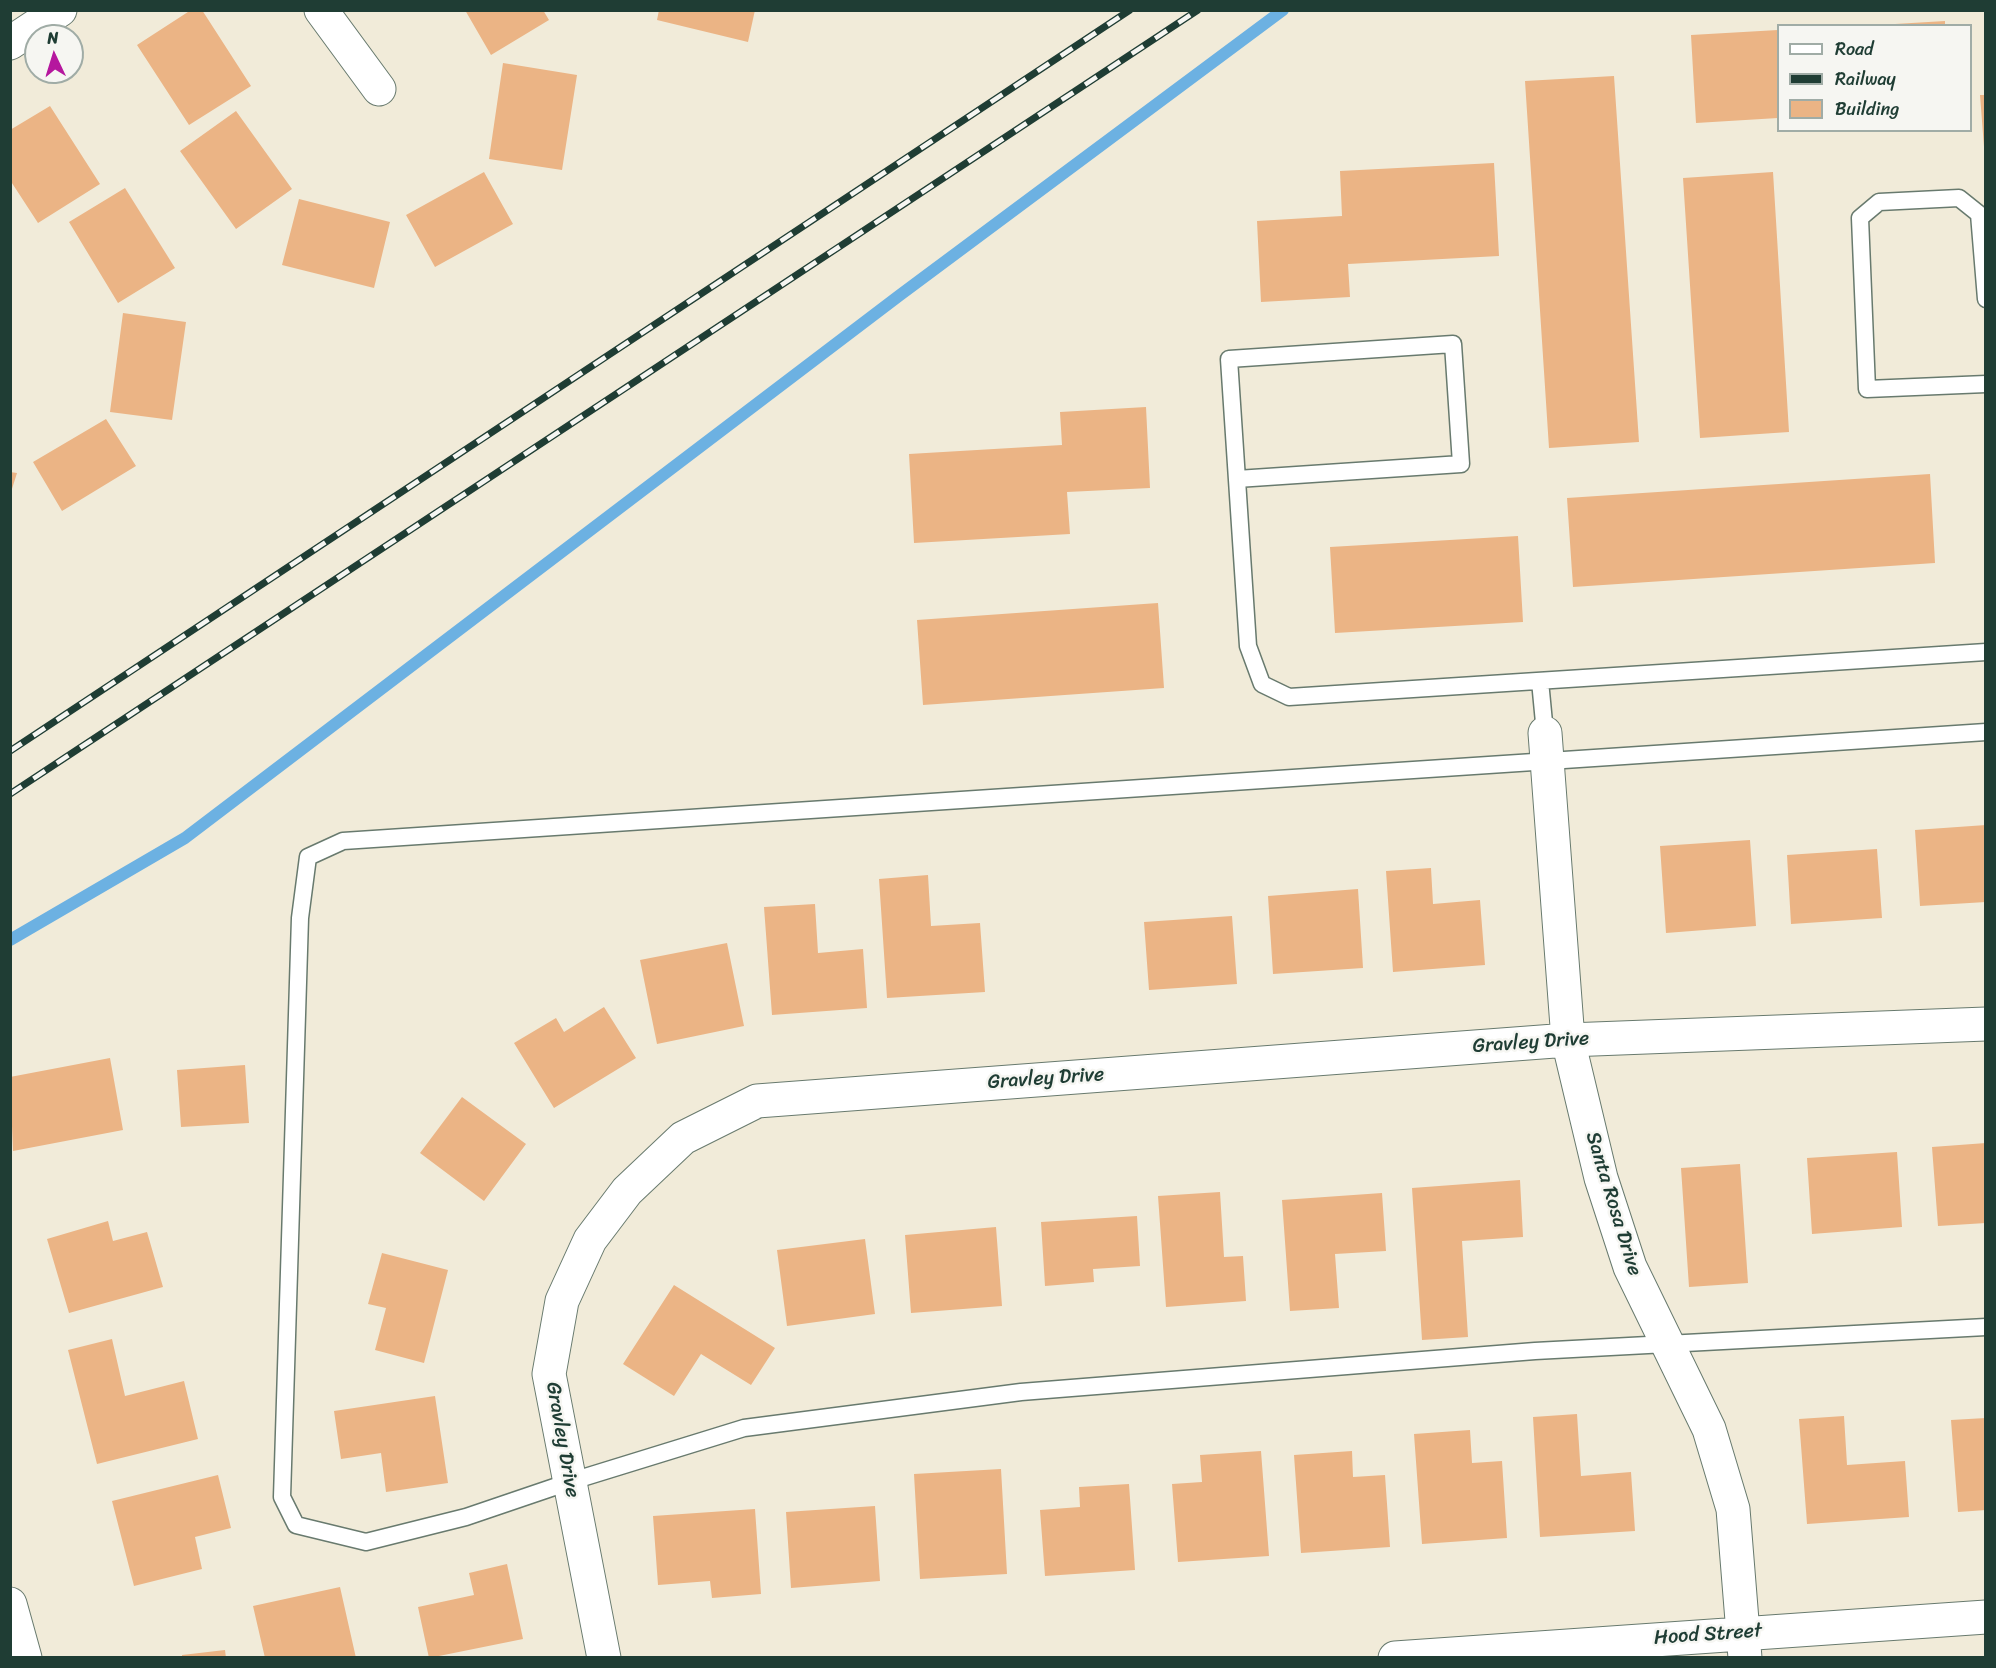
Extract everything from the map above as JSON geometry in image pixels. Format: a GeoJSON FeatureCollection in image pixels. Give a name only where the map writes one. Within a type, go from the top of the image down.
{"type":"FeatureCollection","features":[{"type":"Feature","properties":{"kind":"street"},"geometry":{"type":"LineString","coordinates":[[10,43],[60,10]]}},
{"type":"Feature","properties":{"kind":"street"},"geometry":{"type":"LineString","coordinates":[[321,10],[379,89]]}},
{"type":"Feature","properties":{"kind":"street","name":"Santa Rosa Drive"},"geometry":{"type":"LineString","coordinates":[[1546,747],[1568,1040],[1601,1178],[1630,1267],[1709,1429],[1733,1509],[1743,1645]]}},
{"type":"Feature","properties":{"kind":"street","name":"Gravley Drive"},"geometry":{"type":"LineString","coordinates":[[604,1658],[549,1374],[562,1301],[590,1240],[627,1191],[683,1138],[757,1101],[1568,1040],[1986,1024]]}},
{"type":"Feature","properties":{"kind":"street"},"geometry":{"type":"LineString","coordinates":[[10,1604],[25,1658]]}},
{"type":"Feature","properties":{"kind":"street","name":"Hood Street"},"geometry":{"type":"LineString","coordinates":[[1395,1658],[1743,1645],[1986,1617]]}},
{"type":"Feature","properties":{"kind":"lane"},"geometry":{"type":"LineString","coordinates":[[1986,299],[1979,214],[1959,198],[1879,202],[1860,218],[1867,389],[1986,384]]}},
{"type":"Feature","properties":{"kind":"lane"},"geometry":{"type":"LineString","coordinates":[[1237,479],[1461,464],[1453,344],[1229,359],[1248,646],[1262,684],[1289,697],[1986,652]]}},
{"type":"Feature","properties":{"kind":"lane"},"geometry":{"type":"LineString","coordinates":[[1540,681],[1546,747]]}},
{"type":"Feature","properties":{"kind":"lane"},"geometry":{"type":"LineString","coordinates":[[1986,732],[1546,747],[828,807],[343,840],[308,857],[300,918],[282,1497],[296,1525],[366,1542],[466,1517],[569,1482],[744,1428],[1021,1392],[1535,1351],[1986,1327]]}},
{"type":"Feature","properties":{"kind":"building"},"geometry":{"type":"Polygon","coordinates":[[[191,10],[202,10],[251,86],[189,125],[137,45],[191,10]]]}},
{"type":"Feature","properties":{"kind":"building"},"geometry":{"type":"Polygon","coordinates":[[[465,10],[543,10],[549,20],[491,55],[465,10]]]}},
{"type":"Feature","properties":{"kind":"building"},"geometry":{"type":"Polygon","coordinates":[[[659,10],[755,10],[748,42],[657,20],[659,10]]]}},
{"type":"Feature","properties":{"kind":"building"},"geometry":{"type":"Polygon","coordinates":[[[1945,21],[1945,24],[1895,24],[1945,21]]]}},
{"type":"Feature","properties":{"kind":"building"},"geometry":{"type":"Polygon","coordinates":[[[1777,30],[1777,118],[1696,123],[1691,35],[1777,30]]]}},
{"type":"Feature","properties":{"kind":"building"},"geometry":{"type":"Polygon","coordinates":[[[503,63],[577,75],[562,170],[489,159],[503,63]]]}},
{"type":"Feature","properties":{"kind":"building"},"geometry":{"type":"Polygon","coordinates":[[[1614,76],[1639,442],[1549,448],[1525,81],[1614,76]]]}},
{"type":"Feature","properties":{"kind":"building"},"geometry":{"type":"Polygon","coordinates":[[[1980,95],[1986,95],[1986,147],[1984,147],[1980,95]]]}},
{"type":"Feature","properties":{"kind":"building"},"geometry":{"type":"Polygon","coordinates":[[[50,106],[100,184],[38,223],[10,180],[10,130],[50,106]]]}},
{"type":"Feature","properties":{"kind":"building"},"geometry":{"type":"Polygon","coordinates":[[[236,111],[292,189],[236,229],[180,151],[236,111]]]}},
{"type":"Feature","properties":{"kind":"building"},"geometry":{"type":"Polygon","coordinates":[[[1494,163],[1499,256],[1348,264],[1350,297],[1261,302],[1257,221],[1342,216],[1340,171],[1494,163]]]}},
{"type":"Feature","properties":{"kind":"building"},"geometry":{"type":"Polygon","coordinates":[[[484,172],[513,224],[435,267],[406,215],[484,172]]]}},
{"type":"Feature","properties":{"kind":"building"},"geometry":{"type":"Polygon","coordinates":[[[1773,172],[1789,432],[1700,438],[1683,178],[1773,172]]]}},
{"type":"Feature","properties":{"kind":"building"},"geometry":{"type":"Polygon","coordinates":[[[125,188],[175,268],[118,303],[69,222],[125,188]]]}},
{"type":"Feature","properties":{"kind":"building"},"geometry":{"type":"Polygon","coordinates":[[[299,199],[390,222],[374,288],[282,265],[299,199]]]}},
{"type":"Feature","properties":{"kind":"building"},"geometry":{"type":"Polygon","coordinates":[[[123,313],[186,322],[172,420],[110,412],[123,313]]]}},
{"type":"Feature","properties":{"kind":"building"},"geometry":{"type":"Polygon","coordinates":[[[1146,407],[1150,488],[1067,492],[1070,534],[914,543],[909,454],[1062,445],[1060,412],[1146,407]]]}},
{"type":"Feature","properties":{"kind":"building"},"geometry":{"type":"Polygon","coordinates":[[[106,419],[136,466],[62,511],[33,462],[106,419]]]}},
{"type":"Feature","properties":{"kind":"building"},"geometry":{"type":"Polygon","coordinates":[[[10,472],[17,473],[11,492],[10,492],[10,472]]]}},
{"type":"Feature","properties":{"kind":"building"},"geometry":{"type":"Polygon","coordinates":[[[1930,474],[1935,563],[1573,587],[1567,498],[1930,474]]]}},
{"type":"Feature","properties":{"kind":"building"},"geometry":{"type":"Polygon","coordinates":[[[1518,536],[1523,622],[1335,633],[1330,547],[1518,536]]]}},
{"type":"Feature","properties":{"kind":"building"},"geometry":{"type":"Polygon","coordinates":[[[1158,603],[1164,688],[923,705],[917,620],[1158,603]]]}},
{"type":"Feature","properties":{"kind":"building"},"geometry":{"type":"Polygon","coordinates":[[[1986,825],[1986,902],[1920,906],[1915,830],[1986,825]]]}},
{"type":"Feature","properties":{"kind":"building"},"geometry":{"type":"Polygon","coordinates":[[[1750,840],[1756,926],[1666,933],[1660,846],[1750,840]]]}},
{"type":"Feature","properties":{"kind":"building"},"geometry":{"type":"Polygon","coordinates":[[[1877,849],[1882,918],[1791,924],[1787,855],[1877,849]]]}},
{"type":"Feature","properties":{"kind":"building"},"geometry":{"type":"Polygon","coordinates":[[[1431,868],[1433,904],[1480,900],[1485,965],[1393,972],[1386,871],[1431,868]]]}},
{"type":"Feature","properties":{"kind":"building"},"geometry":{"type":"Polygon","coordinates":[[[928,875],[931,926],[980,923],[985,992],[887,998],[879,879],[928,875]]]}},
{"type":"Feature","properties":{"kind":"building"},"geometry":{"type":"Polygon","coordinates":[[[1358,889],[1363,968],[1273,974],[1268,896],[1358,889]]]}},
{"type":"Feature","properties":{"kind":"building"},"geometry":{"type":"Polygon","coordinates":[[[815,904],[818,953],[863,949],[867,1008],[772,1015],[764,907],[815,904]]]}},
{"type":"Feature","properties":{"kind":"building"},"geometry":{"type":"Polygon","coordinates":[[[1232,916],[1237,984],[1149,990],[1144,922],[1232,916]]]}},
{"type":"Feature","properties":{"kind":"building"},"geometry":{"type":"Polygon","coordinates":[[[727,943],[744,1026],[657,1044],[640,960],[727,943]]]}},
{"type":"Feature","properties":{"kind":"building"},"geometry":{"type":"Polygon","coordinates":[[[604,1007],[636,1058],[554,1108],[514,1043],[556,1018],[564,1032],[604,1007]]]}},
{"type":"Feature","properties":{"kind":"building"},"geometry":{"type":"Polygon","coordinates":[[[110,1058],[123,1130],[13,1151],[10,1077],[110,1058]]]}},
{"type":"Feature","properties":{"kind":"building"},"geometry":{"type":"Polygon","coordinates":[[[245,1065],[249,1123],[181,1127],[177,1070],[245,1065]]]}},
{"type":"Feature","properties":{"kind":"building"},"geometry":{"type":"Polygon","coordinates":[[[462,1097],[526,1144],[484,1201],[420,1153],[462,1097]]]}},
{"type":"Feature","properties":{"kind":"building"},"geometry":{"type":"Polygon","coordinates":[[[1986,1143],[1986,1223],[1938,1226],[1932,1147],[1986,1143]]]}},
{"type":"Feature","properties":{"kind":"building"},"geometry":{"type":"Polygon","coordinates":[[[1897,1152],[1902,1227],[1812,1234],[1807,1158],[1897,1152]]]}},
{"type":"Feature","properties":{"kind":"building"},"geometry":{"type":"Polygon","coordinates":[[[1740,1164],[1748,1283],[1689,1287],[1681,1168],[1740,1164]]]}},
{"type":"Feature","properties":{"kind":"building"},"geometry":{"type":"Polygon","coordinates":[[[1520,1180],[1523,1237],[1462,1241],[1468,1337],[1422,1340],[1412,1188],[1520,1180]]]}},
{"type":"Feature","properties":{"kind":"building"},"geometry":{"type":"Polygon","coordinates":[[[1220,1192],[1224,1257],[1243,1256],[1246,1301],[1166,1307],[1158,1196],[1220,1192]]]}},
{"type":"Feature","properties":{"kind":"building"},"geometry":{"type":"Polygon","coordinates":[[[1382,1193],[1386,1251],[1335,1254],[1339,1308],[1290,1311],[1282,1200],[1382,1193]]]}},
{"type":"Feature","properties":{"kind":"building"},"geometry":{"type":"Polygon","coordinates":[[[1137,1216],[1140,1266],[1093,1269],[1094,1282],[1045,1286],[1041,1222],[1137,1216]]]}},
{"type":"Feature","properties":{"kind":"building"},"geometry":{"type":"Polygon","coordinates":[[[108,1221],[113,1241],[147,1232],[163,1287],[69,1313],[47,1239],[108,1221]]]}},
{"type":"Feature","properties":{"kind":"building"},"geometry":{"type":"Polygon","coordinates":[[[996,1227],[1002,1306],[911,1313],[905,1235],[996,1227]]]}},
{"type":"Feature","properties":{"kind":"building"},"geometry":{"type":"Polygon","coordinates":[[[865,1239],[875,1314],[787,1326],[777,1250],[865,1239]]]}},
{"type":"Feature","properties":{"kind":"building"},"geometry":{"type":"Polygon","coordinates":[[[382,1253],[448,1270],[424,1363],[375,1350],[386,1308],[368,1304],[382,1253]]]}},
{"type":"Feature","properties":{"kind":"building"},"geometry":{"type":"Polygon","coordinates":[[[674,1285],[775,1348],[751,1385],[701,1354],[674,1396],[623,1364],[674,1285]]]}},
{"type":"Feature","properties":{"kind":"building"},"geometry":{"type":"Polygon","coordinates":[[[112,1339],[125,1396],[184,1381],[198,1439],[97,1464],[68,1350],[112,1339]]]}},
{"type":"Feature","properties":{"kind":"building"},"geometry":{"type":"Polygon","coordinates":[[[435,1396],[448,1483],[386,1492],[381,1453],[341,1459],[334,1411],[435,1396]]]}},
{"type":"Feature","properties":{"kind":"building"},"geometry":{"type":"Polygon","coordinates":[[[1577,1414],[1581,1476],[1631,1472],[1635,1531],[1540,1537],[1533,1417],[1577,1414]]]}},
{"type":"Feature","properties":{"kind":"building"},"geometry":{"type":"Polygon","coordinates":[[[1844,1416],[1847,1465],[1905,1461],[1909,1517],[1807,1524],[1799,1419],[1844,1416]]]}},
{"type":"Feature","properties":{"kind":"building"},"geometry":{"type":"Polygon","coordinates":[[[1986,1418],[1986,1510],[1958,1512],[1951,1420],[1986,1418]]]}},
{"type":"Feature","properties":{"kind":"building"},"geometry":{"type":"Polygon","coordinates":[[[1470,1430],[1472,1463],[1502,1461],[1507,1538],[1422,1544],[1414,1434],[1470,1430]]]}},
{"type":"Feature","properties":{"kind":"building"},"geometry":{"type":"Polygon","coordinates":[[[1261,1451],[1269,1556],[1178,1562],[1172,1484],[1202,1482],[1200,1455],[1261,1451]]]}},
{"type":"Feature","properties":{"kind":"building"},"geometry":{"type":"Polygon","coordinates":[[[1352,1451],[1353,1477],[1385,1475],[1390,1547],[1301,1553],[1294,1455],[1352,1451]]]}},
{"type":"Feature","properties":{"kind":"building"},"geometry":{"type":"Polygon","coordinates":[[[1001,1469],[1007,1574],[920,1579],[914,1474],[1001,1469]]]}},
{"type":"Feature","properties":{"kind":"building"},"geometry":{"type":"Polygon","coordinates":[[[218,1475],[231,1528],[195,1537],[202,1569],[134,1586],[112,1501],[218,1475]]]}},
{"type":"Feature","properties":{"kind":"building"},"geometry":{"type":"Polygon","coordinates":[[[1129,1484],[1135,1570],[1045,1576],[1040,1510],[1080,1507],[1079,1487],[1129,1484]]]}},
{"type":"Feature","properties":{"kind":"building"},"geometry":{"type":"Polygon","coordinates":[[[875,1506],[880,1581],[791,1588],[786,1512],[875,1506]]]}},
{"type":"Feature","properties":{"kind":"building"},"geometry":{"type":"Polygon","coordinates":[[[755,1509],[761,1594],[712,1598],[710,1581],[658,1585],[653,1516],[755,1509]]]}},
{"type":"Feature","properties":{"kind":"building"},"geometry":{"type":"Polygon","coordinates":[[[507,1564],[523,1639],[429,1658],[418,1607],[474,1595],[469,1573],[507,1564]]]}},
{"type":"Feature","properties":{"kind":"building"},"geometry":{"type":"Polygon","coordinates":[[[340,1587],[356,1658],[265,1658],[253,1606],[340,1587]]]}},
{"type":"Feature","properties":{"kind":"building"},"geometry":{"type":"Polygon","coordinates":[[[225,1650],[226,1658],[182,1658],[182,1655],[225,1650]]]}},
{"type":"Feature","properties":{"kind":"waterway"},"geometry":{"type":"LineString","coordinates":[[10,940],[185,838],[900,295],[1283,10]]}},
{"type":"Feature","properties":{"kind":"railway"},"geometry":{"type":"LineString","coordinates":[[10,751],[1130,10]]}},
{"type":"Feature","properties":{"kind":"railway"},"geometry":{"type":"LineString","coordinates":[[10,794],[1198,10]]}}]}
